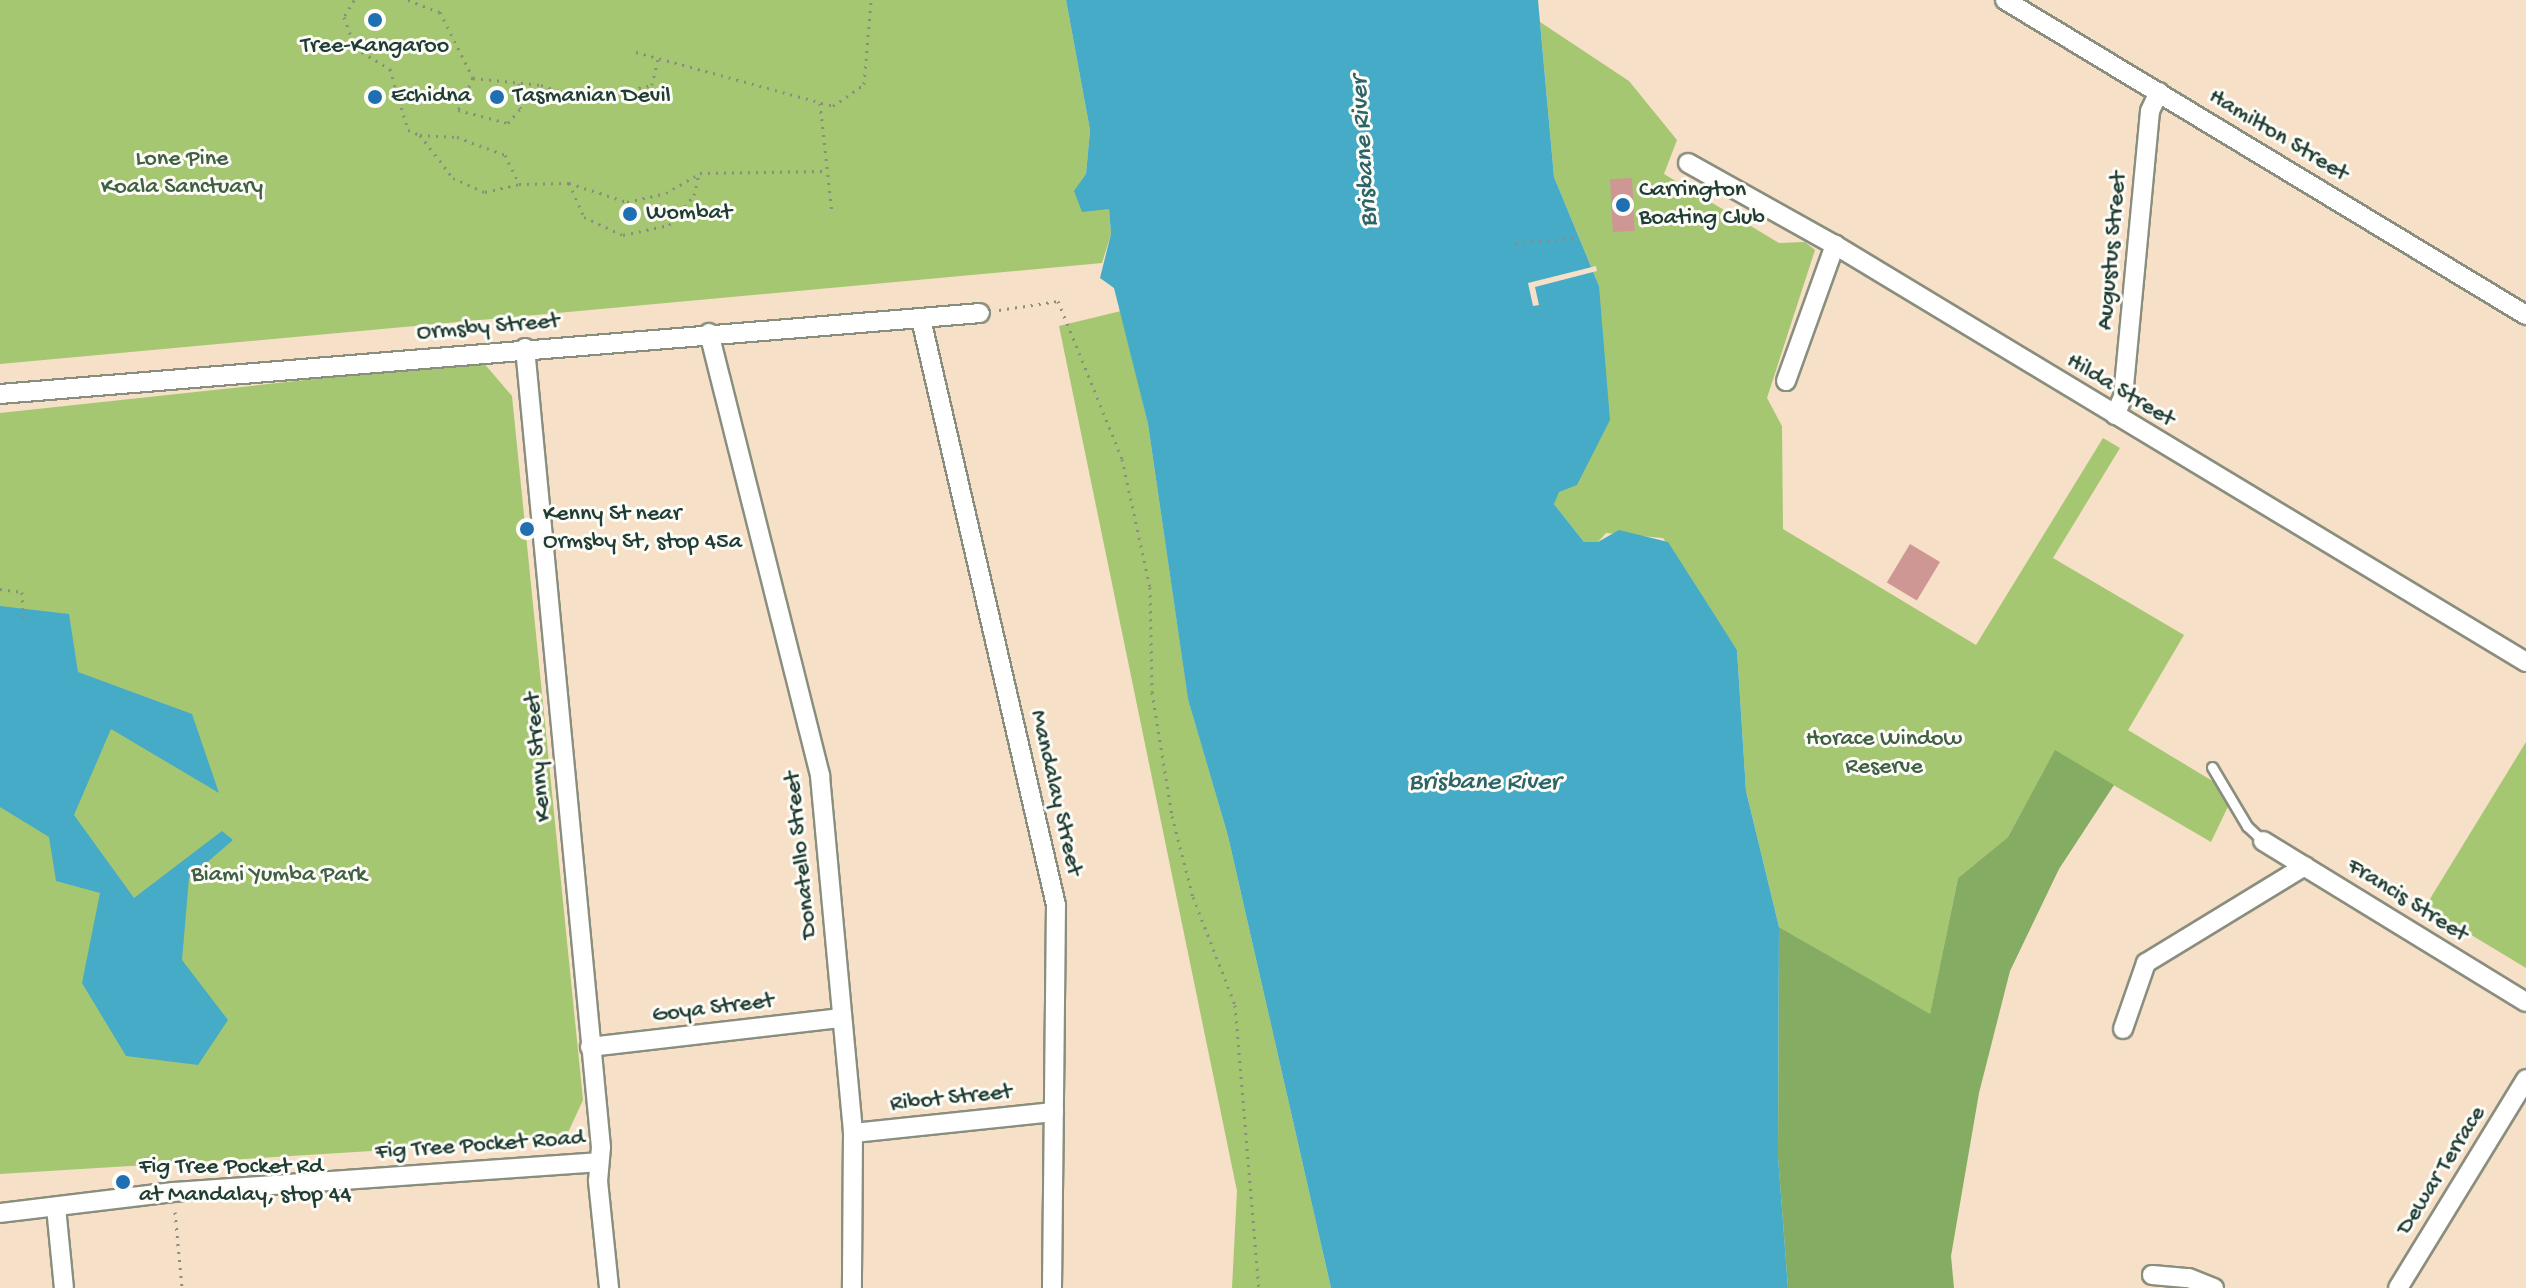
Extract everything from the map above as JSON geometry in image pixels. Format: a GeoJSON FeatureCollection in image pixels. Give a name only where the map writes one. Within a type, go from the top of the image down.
{"type":"FeatureCollection","features":[{"type":"Feature","properties":{"kind":"street","name":"Hamilton Street"},"geometry":{"type":"LineString","coordinates":[[2005,0],[2526,315]]}},
{"type":"Feature","properties":{"kind":"street","name":"Augustus Street"},"geometry":{"type":"LineString","coordinates":[[2115,415],[2123,397],[2150,111],[2159,92]]}},
{"type":"Feature","properties":{"kind":"street","name":"Hilda Street"},"geometry":{"type":"LineString","coordinates":[[1688,163],[1835,245],[2526,662]]}},
{"type":"Feature","properties":{"kind":"street"},"geometry":{"type":"LineString","coordinates":[[1786,381],[1835,245]]}},
{"type":"Feature","properties":{"kind":"street","name":"Ormsby Street"},"geometry":{"type":"LineString","coordinates":[[0,394],[525,348],[980,313]]}},
{"type":"Feature","properties":{"kind":"street","name":"Mandalay Street"},"geometry":{"type":"LineString","coordinates":[[921,319],[1056,905],[1052,1288]]}},
{"type":"Feature","properties":{"kind":"street","name":"Donatello Street"},"geometry":{"type":"LineString","coordinates":[[709,333],[820,776],[853,1133],[852,1288]]}},
{"type":"Feature","properties":{"kind":"street","name":"Kenny Street"},"geometry":{"type":"LineString","coordinates":[[525,348],[599,1162]]}},
{"type":"Feature","properties":{"kind":"street","name":"Francis Street"},"geometry":{"type":"LineString","coordinates":[[2263,841],[2526,1002]]}},
{"type":"Feature","properties":{"kind":"street"},"geometry":{"type":"LineString","coordinates":[[2123,1029],[2146,963],[2305,866]]}},
{"type":"Feature","properties":{"kind":"street","name":"Goya Street"},"geometry":{"type":"LineString","coordinates":[[590,1047],[841,1018]]}},
{"type":"Feature","properties":{"kind":"street","name":"Dewar Terrace"},"geometry":{"type":"LineString","coordinates":[[2398,1288],[2526,1079]]}},
{"type":"Feature","properties":{"kind":"street","name":"Ribot Street"},"geometry":{"type":"LineString","coordinates":[[853,1133],[1054,1112]]}},
{"type":"Feature","properties":{"kind":"street","name":"Fig Tree Pocket Road"},"geometry":{"type":"LineString","coordinates":[[0,1213],[173,1192],[599,1162],[609,1288]]}},
{"type":"Feature","properties":{"kind":"street"},"geometry":{"type":"LineString","coordinates":[[56,1207],[64,1288]]}},
{"type":"Feature","properties":{"kind":"street"},"geometry":{"type":"LineString","coordinates":[[2152,1275],[2189,1278],[2214,1288]]}},
{"type":"Feature","properties":{"kind":"lane"},"geometry":{"type":"LineString","coordinates":[[2212,767],[2247,826],[2263,841]]}},
{"type":"Feature","properties":{"kind":"path"},"geometry":{"type":"LineString","coordinates":[[354,0],[344,17],[355,48],[390,69],[408,130],[420,135],[457,137],[505,155],[519,184]]}},
{"type":"Feature","properties":{"kind":"path"},"geometry":{"type":"LineString","coordinates":[[408,0],[440,12],[473,78]]}},
{"type":"Feature","properties":{"kind":"path"},"geometry":{"type":"LineString","coordinates":[[636,52],[833,106],[864,84],[871,0]]}},
{"type":"Feature","properties":{"kind":"path"},"geometry":{"type":"LineString","coordinates":[[473,78],[519,83],[584,100],[652,85],[658,58]]}},
{"type":"Feature","properties":{"kind":"path"},"geometry":{"type":"LineString","coordinates":[[473,78],[458,110],[508,123],[520,109],[519,83]]}},
{"type":"Feature","properties":{"kind":"path"},"geometry":{"type":"LineString","coordinates":[[820,103],[832,213]]}},
{"type":"Feature","properties":{"kind":"path"},"geometry":{"type":"LineString","coordinates":[[420,135],[453,178],[485,192],[519,184],[569,183],[627,202],[666,193],[700,173],[827,171]]}},
{"type":"Feature","properties":{"kind":"path"},"geometry":{"type":"LineString","coordinates":[[569,183],[584,217],[623,235],[669,225],[694,195],[700,173]]}},
{"type":"Feature","properties":{"kind":"path"},"geometry":{"type":"LineString","coordinates":[[1515,243],[1579,238]]}},
{"type":"Feature","properties":{"kind":"path"},"geometry":{"type":"LineString","coordinates":[[980,313],[1058,301],[1122,459],[1150,587],[1152,692],[1172,816],[1193,897],[1235,1005],[1259,1288]]}},
{"type":"Feature","properties":{"kind":"path"},"geometry":{"type":"LineString","coordinates":[[0,589],[22,592],[23,623]]}},
{"type":"Feature","properties":{"kind":"path"},"geometry":{"type":"LineString","coordinates":[[173,1192],[182,1288]]}},
{"type":"Feature","properties":{"kind":"green space","name":"Lone Pine Koala Sanctuary"},"geometry":{"type":"Polygon","coordinates":[[[0,0],[1066,0],[1090,130],[1086,174],[1109,208],[1111,234],[1102,263],[0,364],[0,0]]]}},
{"type":"Feature","properties":{"kind":"green space","name":"Horace Window Reserve"},"geometry":{"type":"Polygon","coordinates":[[[1540,22],[1629,81],[1677,140],[1664,174],[1779,243],[1805,242],[1815,250],[1767,398],[1782,426],[1783,529],[1976,645],[2103,438],[2120,448],[2053,558],[2184,635],[2128,730],[2234,794],[2211,842],[2055,751],[2008,837],[1958,878],[1930,1015],[1779,927],[1746,791],[1737,650],[1663,538],[1606,533],[1598,542],[1584,542],[1554,504],[1599,286],[1554,177],[1540,22]]]}},
{"type":"Feature","properties":{"kind":"green space"},"geometry":{"type":"Polygon","coordinates":[[[1121,311],[1148,424],[1188,698],[1228,836],[1331,1288],[1232,1288],[1237,1191],[1059,326],[1121,311]]]}},
{"type":"Feature","properties":{"kind":"green space","name":"Biami Yumba Park"},"geometry":{"type":"Polygon","coordinates":[[[482,361],[512,396],[583,1100],[565,1139],[0,1174],[0,413],[482,361]]]}},
{"type":"Feature","properties":{"kind":"green space"},"geometry":{"type":"Polygon","coordinates":[[[2526,742],[2526,968],[2425,907],[2526,742]]]}},
{"type":"Feature","properties":{"kind":"green space"},"geometry":{"type":"Polygon","coordinates":[[[2055,750],[2114,785],[2059,869],[2010,971],[1979,1093],[1951,1256],[1954,1288],[1788,1288],[1778,1157],[1779,927],[1930,1014],[1958,878],[2008,837],[2055,750]]]}},
{"type":"Feature","properties":{"kind":"water","name":"Brisbane River"},"geometry":{"type":"Polygon","coordinates":[[[1066,0],[1538,0],[1554,177],[1599,286],[1610,420],[1577,485],[1559,492],[1554,504],[1584,542],[1598,542],[1619,530],[1668,542],[1737,650],[1746,791],[1779,927],[1778,1156],[1788,1288],[1331,1288],[1228,836],[1188,699],[1148,424],[1114,288],[1100,278],[1111,234],[1109,209],[1082,212],[1074,191],[1086,174],[1090,130],[1066,0]]]}},
{"type":"Feature","properties":{"kind":"water"},"geometry":{"type":"Polygon","coordinates":[[[0,606],[69,614],[78,672],[192,714],[219,793],[111,729],[74,815],[134,898],[222,831],[233,840],[189,878],[182,960],[228,1020],[198,1065],[126,1056],[82,983],[100,893],[56,881],[49,837],[0,807],[0,606]]]}},
{"type":"Feature","properties":{"kind":"pier"},"geometry":{"type":"Polygon","coordinates":[[[1596,266],[1597,271],[1535,287],[1539,305],[1533,306],[1528,283],[1596,266]]]}},
{"type":"Feature","properties":{"kind":"building","name":"Carrington Boating Club"},"geometry":{"type":"Polygon","coordinates":[[[1632,178],[1635,231],[1613,232],[1610,179],[1632,178]]]}},
{"type":"Feature","properties":{"kind":"building"},"geometry":{"type":"Polygon","coordinates":[[[1910,544],[1940,562],[1917,601],[1887,583],[1910,544]]]}},
{"type":"Feature","properties":{"kind":"place","name":"Tree-Kangaroo"},"geometry":{"type":"Point","coordinates":[375,20]}},
{"type":"Feature","properties":{"kind":"place","name":"Echidna"},"geometry":{"type":"Point","coordinates":[375,97]}},
{"type":"Feature","properties":{"kind":"place","name":"Tasmanian Devil"},"geometry":{"type":"Point","coordinates":[497,97]}},
{"type":"Feature","properties":{"kind":"place","name":"Carrington Boating Club"},"geometry":{"type":"Point","coordinates":[1623,205]}},
{"type":"Feature","properties":{"kind":"place","name":"Wombat"},"geometry":{"type":"Point","coordinates":[630,214]}},
{"type":"Feature","properties":{"kind":"place","name":"Kenny St near Ormsby St, stop 45a"},"geometry":{"type":"Point","coordinates":[527,529]}},
{"type":"Feature","properties":{"kind":"place","name":"Fig Tree Pocket Rd at Mandalay, stop 44"},"geometry":{"type":"Point","coordinates":[123,1182]}}]}
